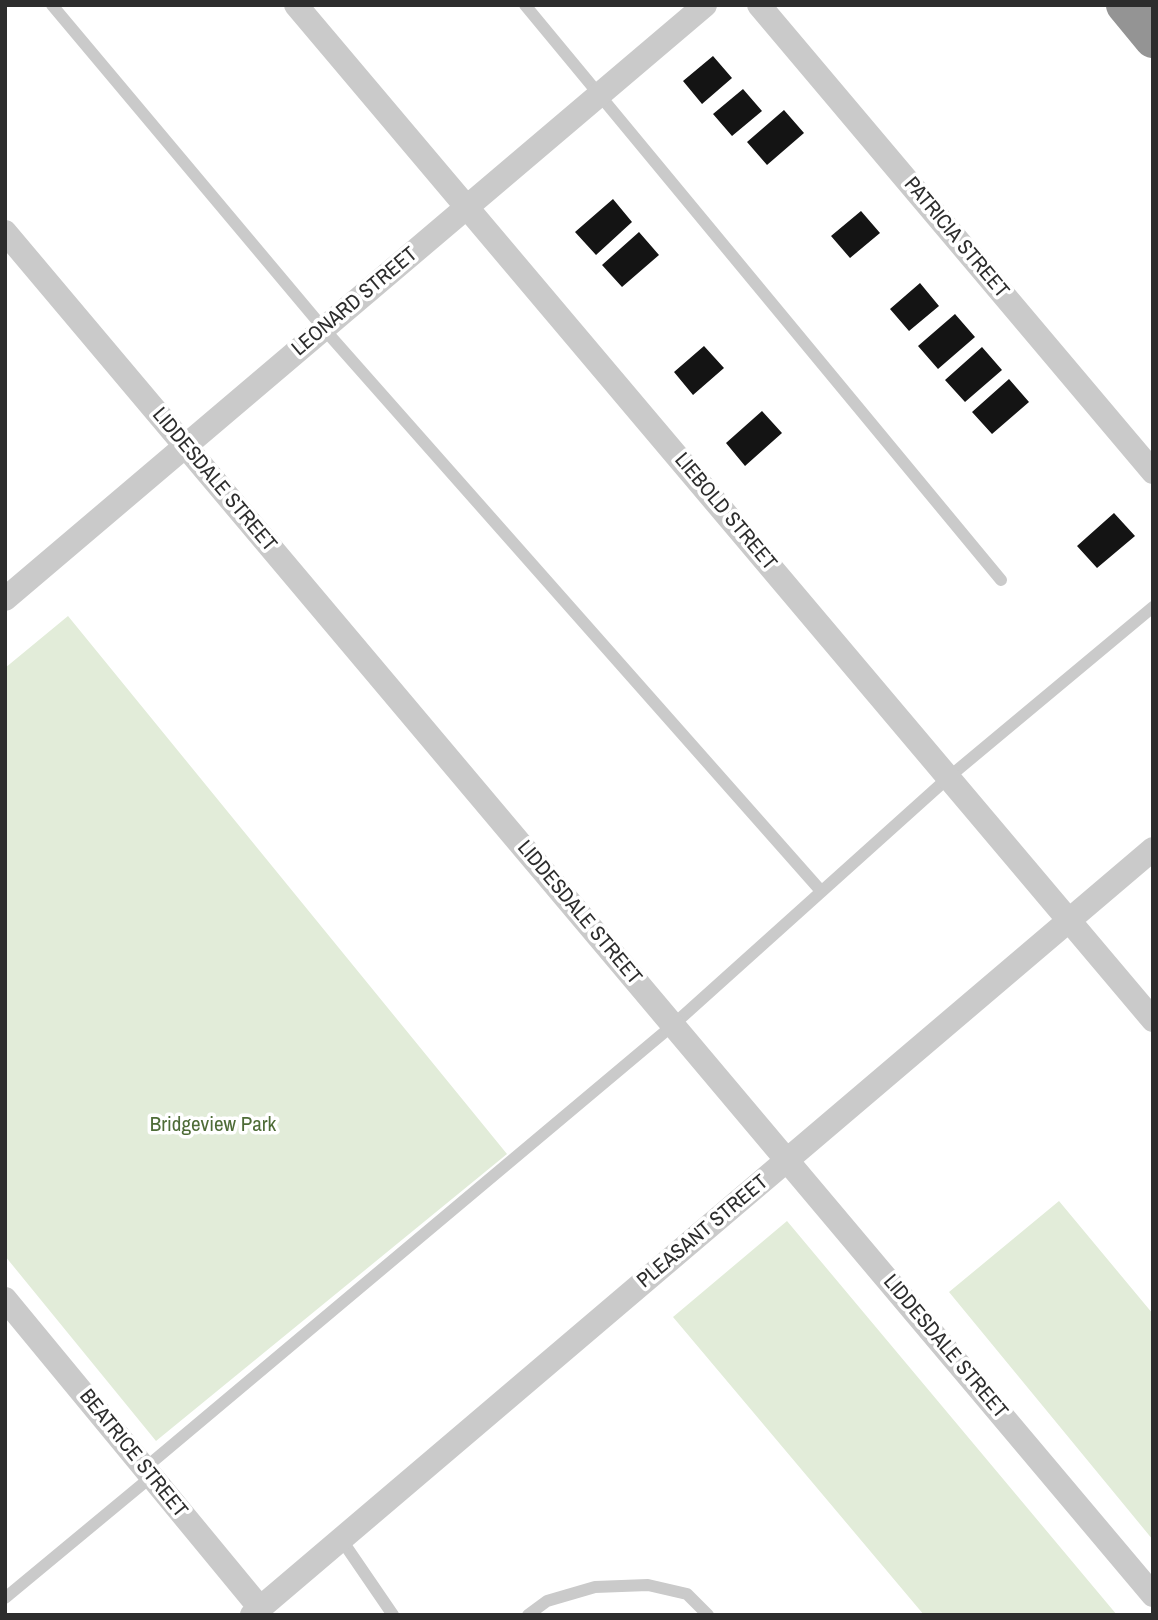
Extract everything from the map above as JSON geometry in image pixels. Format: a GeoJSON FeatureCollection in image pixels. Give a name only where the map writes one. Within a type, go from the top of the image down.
{"type":"FeatureCollection","features":[{"type":"Feature","properties":{"kind":"highway"},"geometry":{"type":"LineString","coordinates":[[1125,5],[1153,38]]}},
{"type":"Feature","properties":{"kind":"street","name":"LIEBOLD STREET"},"geometry":{"type":"LineString","coordinates":[[296,5],[1153,1020]]}},
{"type":"Feature","properties":{"kind":"street","name":"LEONARD STREET"},"geometry":{"type":"LineString","coordinates":[[5,599],[705,5]]}},
{"type":"Feature","properties":{"kind":"street","name":"PATRICIA STREET"},"geometry":{"type":"LineString","coordinates":[[760,5],[1153,472]]}},
{"type":"Feature","properties":{"kind":"street","name":"LIDDESDALE STREET"},"geometry":{"type":"LineString","coordinates":[[5,232],[1153,1595]]}},
{"type":"Feature","properties":{"kind":"street","name":"PLEASANT STREET"},"geometry":{"type":"LineString","coordinates":[[256,1612],[1153,849]]}},
{"type":"Feature","properties":{"kind":"street","name":"BEATRICE STREET"},"geometry":{"type":"LineString","coordinates":[[5,1299],[148,1473],[256,1612]]}},
{"type":"Feature","properties":{"kind":"lane"},"geometry":{"type":"LineString","coordinates":[[52,5],[324,329],[821,891]]}},
{"type":"Feature","properties":{"kind":"lane"},"geometry":{"type":"LineString","coordinates":[[525,5],[1001,580]]}},
{"type":"Feature","properties":{"kind":"lane"},"geometry":{"type":"LineString","coordinates":[[5,1598],[673,1025],[949,778],[1153,607]]}},
{"type":"Feature","properties":{"kind":"lane"},"geometry":{"type":"LineString","coordinates":[[341,1539],[393,1615]]}},
{"type":"Feature","properties":{"kind":"lane"},"geometry":{"type":"LineString","coordinates":[[528,1615],[547,1601],[596,1587],[648,1585],[687,1594],[708,1615]]}},
{"type":"Feature","properties":{"kind":"green space","name":"Bridgeview Park"},"geometry":{"type":"Polygon","coordinates":[[[68,616],[507,1154],[156,1441],[5,1256],[5,668],[68,616]]]}},
{"type":"Feature","properties":{"kind":"green space"},"geometry":{"type":"Polygon","coordinates":[[[1059,1201],[1153,1314],[1153,1540],[949,1292],[1059,1201]]]}},
{"type":"Feature","properties":{"kind":"green space"},"geometry":{"type":"Polygon","coordinates":[[[787,1221],[1117,1615],[924,1615],[673,1317],[787,1221]]]}},
{"type":"Feature","properties":{"kind":"building"},"geometry":{"type":"Polygon","coordinates":[[[713,56],[732,78],[702,104],[683,81],[713,56]]]}},
{"type":"Feature","properties":{"kind":"building"},"geometry":{"type":"Polygon","coordinates":[[[743,89],[762,111],[732,136],[713,114],[743,89]]]}},
{"type":"Feature","properties":{"kind":"building"},"geometry":{"type":"Polygon","coordinates":[[[784,110],[804,133],[767,165],[747,142],[784,110]]]}},
{"type":"Feature","properties":{"kind":"building"},"geometry":{"type":"Polygon","coordinates":[[[613,199],[632,222],[596,255],[575,232],[613,199]]]}},
{"type":"Feature","properties":{"kind":"building"},"geometry":{"type":"Polygon","coordinates":[[[861,211],[880,233],[850,258],[831,236],[861,211]]]}},
{"type":"Feature","properties":{"kind":"building"},"geometry":{"type":"Polygon","coordinates":[[[639,232],[659,255],[622,287],[602,265],[639,232]]]}},
{"type":"Feature","properties":{"kind":"building"},"geometry":{"type":"Polygon","coordinates":[[[920,283],[939,306],[909,331],[890,309],[920,283]]]}},
{"type":"Feature","properties":{"kind":"building"},"geometry":{"type":"Polygon","coordinates":[[[955,314],[975,337],[938,369],[918,346],[955,314]]]}},
{"type":"Feature","properties":{"kind":"building"},"geometry":{"type":"Polygon","coordinates":[[[704,346],[724,368],[693,395],[674,372],[704,346]]]}},
{"type":"Feature","properties":{"kind":"building"},"geometry":{"type":"Polygon","coordinates":[[[982,347],[1002,370],[965,402],[945,380],[982,347]]]}},
{"type":"Feature","properties":{"kind":"building"},"geometry":{"type":"Polygon","coordinates":[[[1009,379],[1029,402],[992,434],[972,412],[1009,379]]]}},
{"type":"Feature","properties":{"kind":"building"},"geometry":{"type":"Polygon","coordinates":[[[762,411],[782,433],[745,466],[726,443],[762,411]]]}},
{"type":"Feature","properties":{"kind":"building"},"geometry":{"type":"Polygon","coordinates":[[[1114,513],[1135,536],[1097,568],[1077,546],[1114,513]]]}}]}
